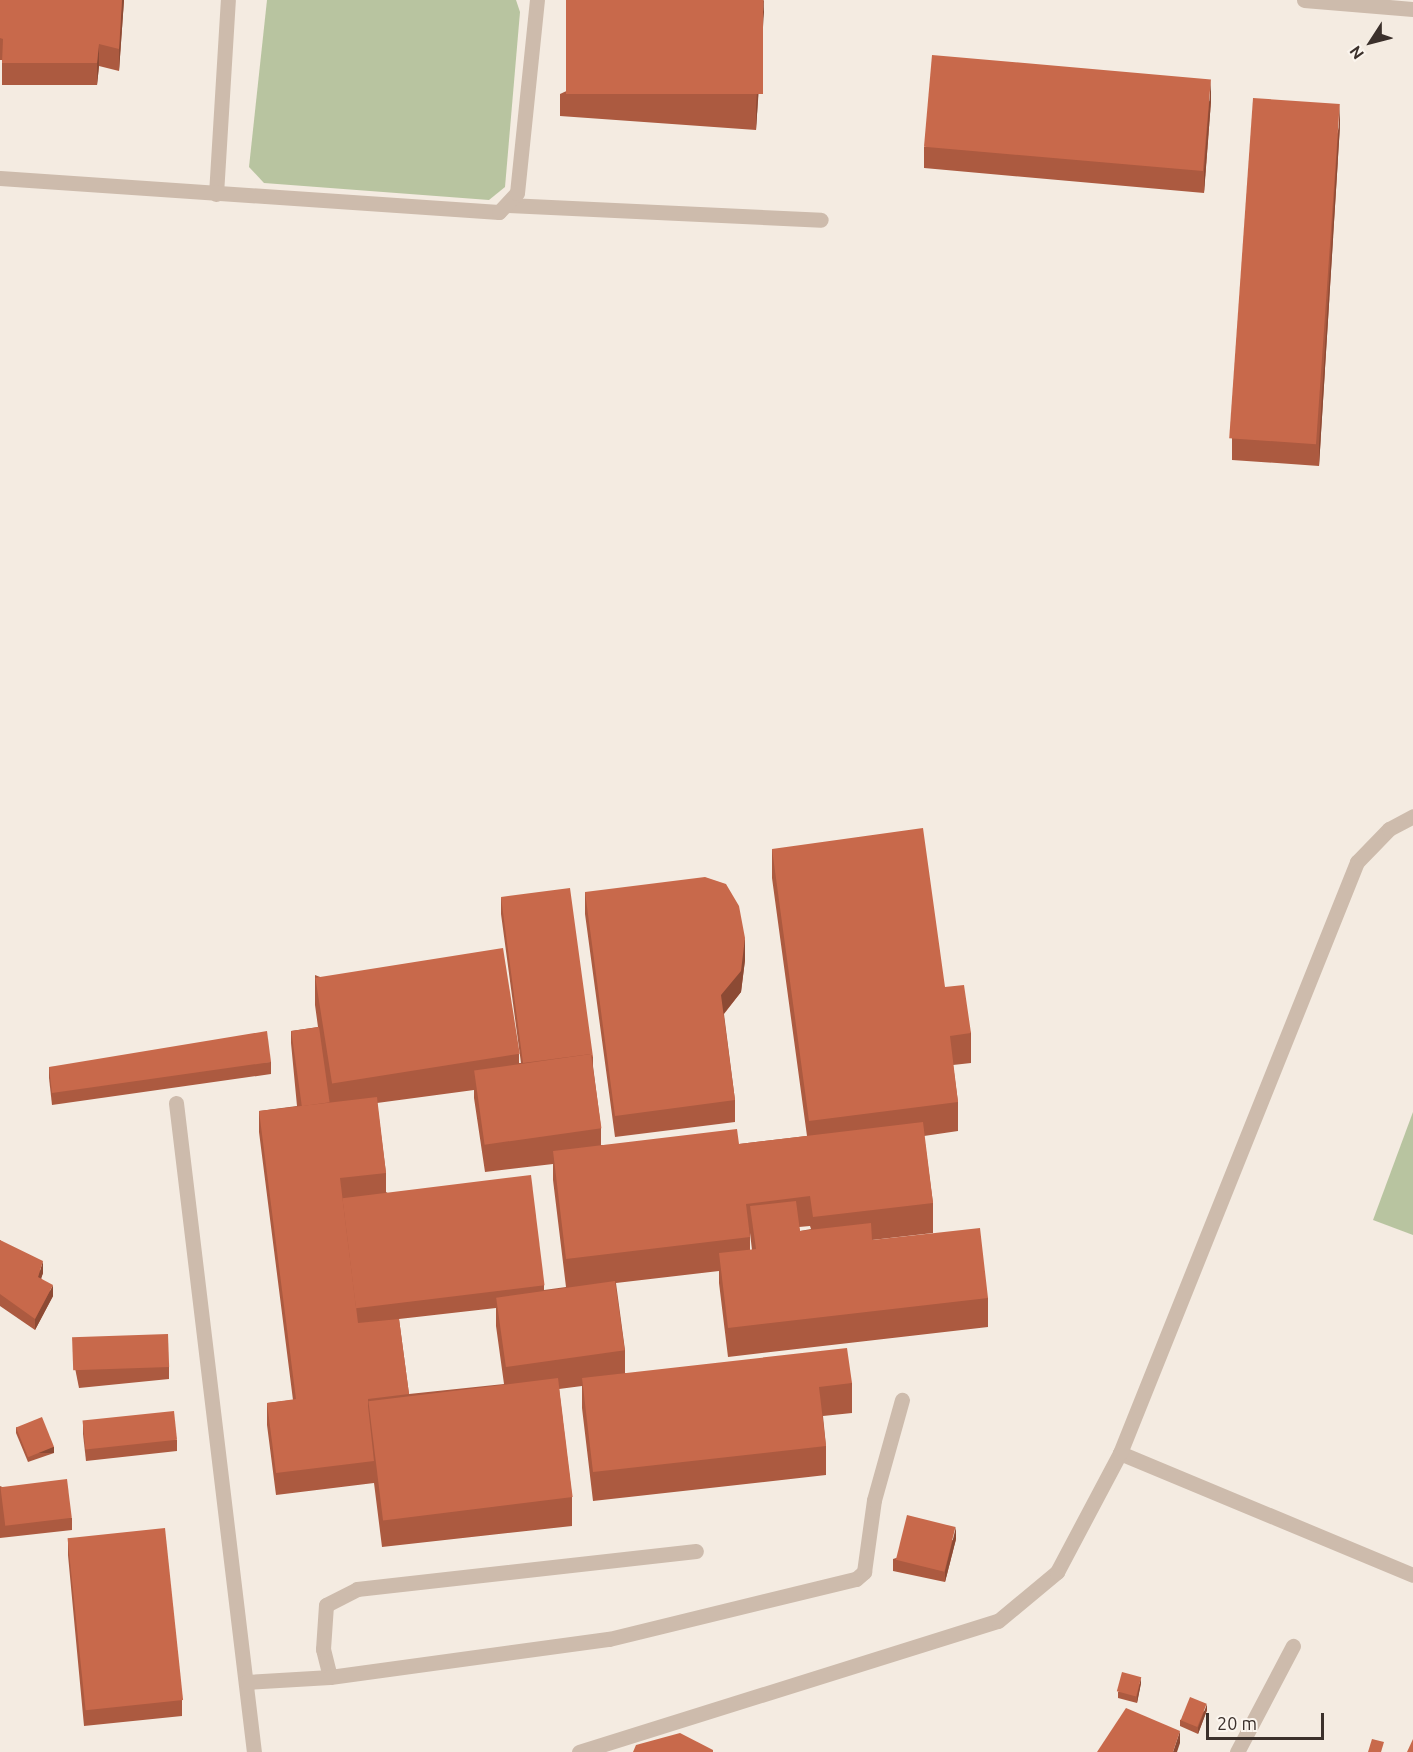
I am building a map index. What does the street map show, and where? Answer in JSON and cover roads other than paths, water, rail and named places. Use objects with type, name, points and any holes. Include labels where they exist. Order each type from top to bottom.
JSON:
[{"type":"street","points":[[216,194],[228,0]]},
{"type":"street","points":[[0,178],[499,212],[508,205],[516,193],[537,0]]},
{"type":"street","points":[[1304,0],[1413,9]]},
{"type":"street","points":[[508,205],[821,220]]},
{"type":"street","points":[[579,1752],[998,1621],[1057,1572],[1120,1453],[1357,862],[1389,829],[1413,816]]},
{"type":"street","points":[[176,1103],[254,1752]]},
{"type":"street","points":[[246,1682],[330,1677],[609,1639],[855,1579],[864,1572],[874,1500],[902,1400]]},
{"type":"street","points":[[1120,1453],[1413,1575]]},
{"type":"street","points":[[330,1677],[323,1649],[326,1605],[357,1589],[696,1551]]},
{"type":"street","points":[[1237,1752],[1293,1646]]}]
